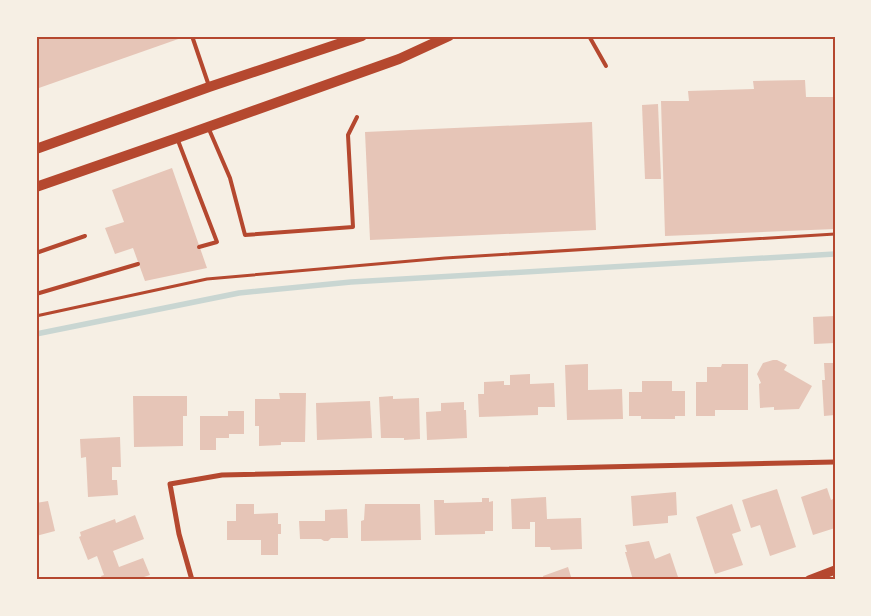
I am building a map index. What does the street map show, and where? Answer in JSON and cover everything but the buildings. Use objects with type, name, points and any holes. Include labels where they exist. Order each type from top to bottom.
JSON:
[{"type":"main road","points":[[36,187],[398,59],[448,36]]},
{"type":"main road","points":[[36,149],[209,87],[360,37]]},
{"type":"street","points":[[192,580],[179,534],[170,484],[222,475],[835,462]]},
{"type":"street","points":[[809,580],[835,570]]},
{"type":"lane","points":[[192,36],[209,87]]},
{"type":"lane","points":[[589,36],[606,66]]},
{"type":"lane","points":[[208,127],[230,178],[245,235],[353,227],[348,135],[357,117]]},
{"type":"lane","points":[[177,138],[217,242],[199,247]]},
{"type":"lane","points":[[36,253],[85,236]]},
{"type":"lane","points":[[36,294],[138,264]]},
{"type":"path","points":[[36,316],[84,304],[207,279],[445,258],[835,234]]},
{"type":"waterway","points":[[36,334],[239,293],[351,282],[835,254]]}]
